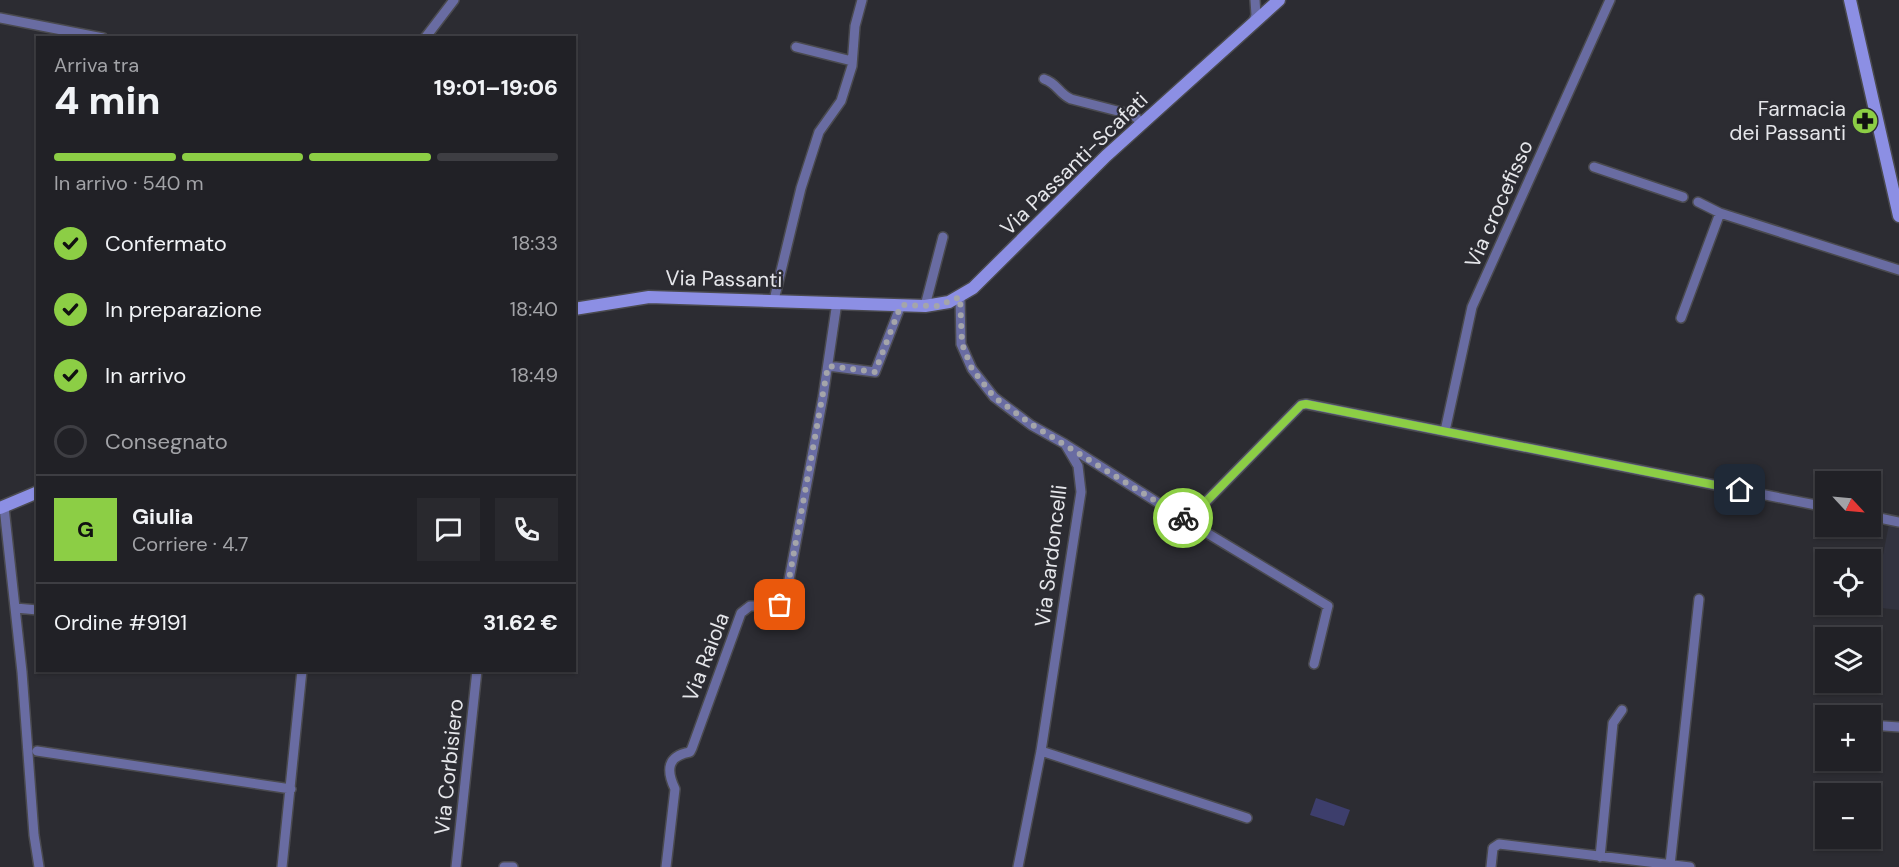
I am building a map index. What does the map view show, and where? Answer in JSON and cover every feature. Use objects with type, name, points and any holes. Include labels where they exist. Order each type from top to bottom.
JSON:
[{"type":"street","points":[[427,36],[454,0]]},
{"type":"street","points":[[774,300],[776,283],[819,132],[841,101],[852,61],[855,27],[862,0]]},
{"type":"street","points":[[1252,25],[1256,15],[1255,0]]},
{"type":"street","name":"Via crocefisso","points":[[1445,431],[1472,307],[1610,0]]},
{"type":"street","points":[[1850,0],[1899,216]]},
{"type":"street","name":"Via Passanti-Scafati","points":[[874,304],[937,306],[960,297],[987,276],[1075,185],[1252,25],[1275,1]]},
{"type":"street","points":[[0,18],[93,36]]},
{"type":"street","points":[[796,48],[852,61]]},
{"type":"street","points":[[1044,79],[1055,82],[1060,92],[1071,99],[1133,115],[1142,123]]},
{"type":"street","points":[[1594,167],[1683,197]]},
{"type":"street","points":[[1698,202],[1720,213],[1899,270]]},
{"type":"street","points":[[1681,318],[1720,213]]},
{"type":"street","points":[[925,306],[943,237]]},
{"type":"street","name":"Via Passanti","points":[[576,309],[649,297],[874,304]]},
{"type":"street","points":[[960,297],[962,344],[972,369],[994,397],[1031,424],[1328,606],[1314,664]]},
{"type":"street","name":"Via Raiola","points":[[666,867],[675,789],[670,780],[671,761],[676,755],[690,752],[692,748],[741,613],[750,606],[777,606],[786,596],[828,366],[837,302]]},
{"type":"street","points":[[828,366],[875,372],[901,305]]},
{"type":"street","points":[[1187,521],[1301,405],[1445,431],[1815,505]]},
{"type":"street","name":"Via Sardoncelli","points":[[1018,867],[1041,751],[1081,492],[1078,466],[1065,444]]},
{"type":"street","points":[[36,493],[2,508],[22,672],[33,835],[39,867]]},
{"type":"street","points":[[1881,518],[1899,522]]},
{"type":"street","points":[[1667,864],[1700,599]]},
{"type":"street","points":[[15,608],[36,610]]},
{"type":"street","points":[[1667,864],[1688,650]]},
{"type":"street","points":[[282,867],[302,672]]},
{"type":"street","name":"Via Corbisiero","points":[[456,867],[477,672]]},
{"type":"street","points":[[1600,857],[1613,723],[1616,715],[1622,710]]},
{"type":"street","points":[[1881,726],[1899,727]]},
{"type":"street","points":[[37,751],[291,789]]},
{"type":"street","points":[[1041,751],[1247,818]]},
{"type":"street","points":[[1491,867],[1493,848],[1497,844],[1690,867]]},
{"type":"street","points":[[504,867],[513,867]]},
{"type":"shaded area","points":[[1889,524],[1899,527],[1899,610],[1881,608],[1881,566]]},
{"type":"shaded area","points":[[1316,798],[1350,810],[1344,826],[1310,815]]},
{"type":"way so far","points":[[780,605],[786,596],[828,366],[875,372],[901,305],[937,306],[960,297],[962,344],[972,369],[994,397],[1031,424],[1183,518]]},
{"type":"place","name":"Farmacia dei Passanti","points":[[1865,121]]},
{"type":"route","points":[[1183,518],[1187,521],[1248,457],[1301,405],[1306,404],[1740,490]]}]
